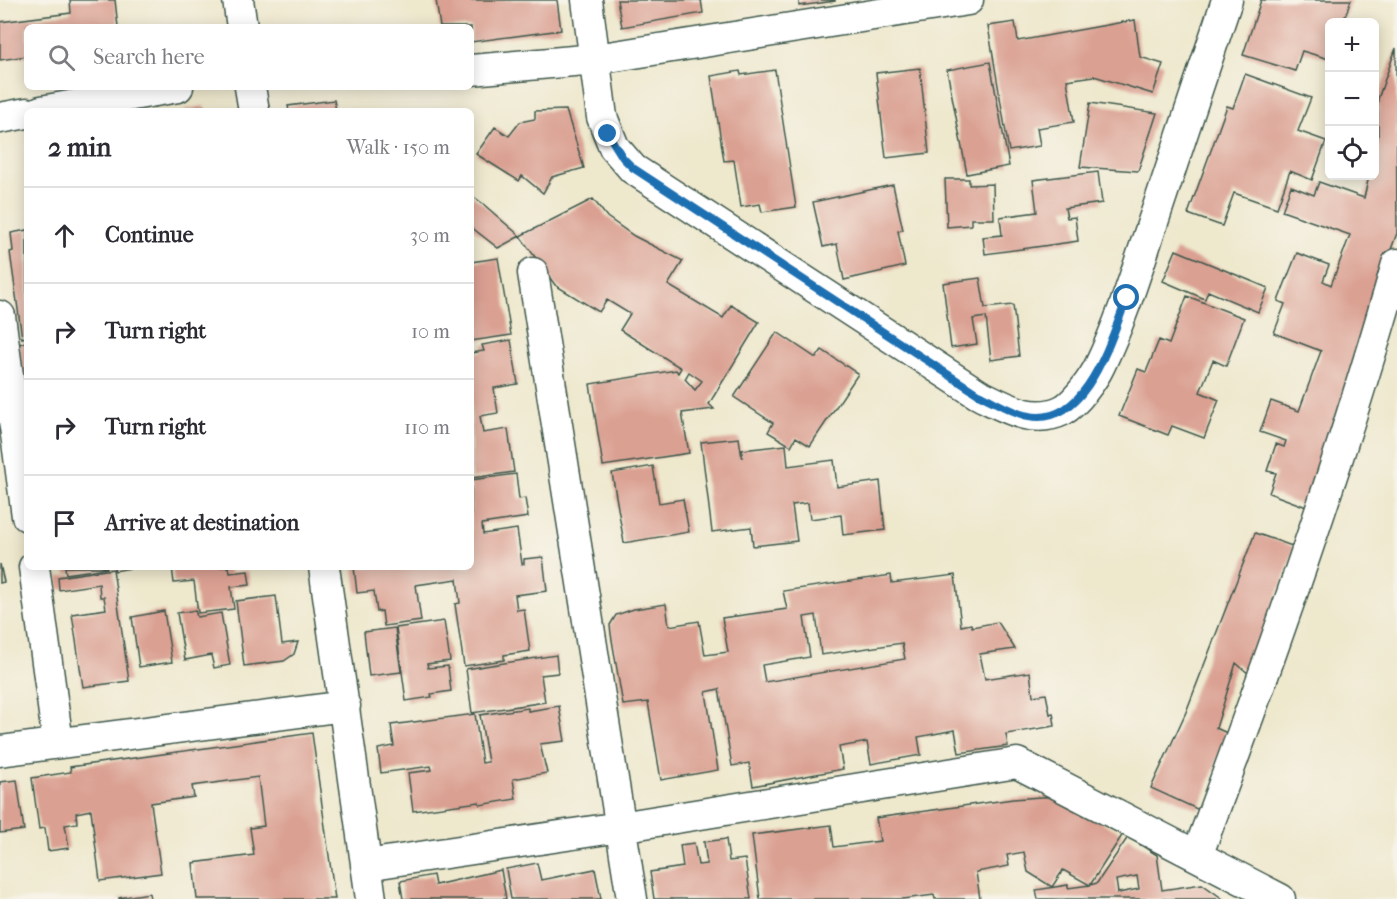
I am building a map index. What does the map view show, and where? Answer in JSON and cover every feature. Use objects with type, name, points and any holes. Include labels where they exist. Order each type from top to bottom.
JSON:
[{"type":"street","points":[[238,0],[242,24]]},
{"type":"street","points":[[587,0],[602,117],[608,134],[619,153],[633,168],[978,394],[1020,414],[1042,416],[1065,409],[1075,401],[1100,367],[1127,298],[1227,0]]},
{"type":"street","points":[[474,70],[596,59],[968,0]]},
{"type":"street","points":[[57,108],[161,90]]},
{"type":"street","points":[[250,90],[254,108]]},
{"type":"street","points":[[0,118],[24,114]]},
{"type":"street","points":[[1197,856],[1228,775],[1350,421],[1397,264]]},
{"type":"street","points":[[533,273],[632,899]]},
{"type":"street","points":[[0,316],[24,494]]},
{"type":"street","points":[[34,570],[58,743]]},
{"type":"street","points":[[324,570],[371,899]]},
{"type":"street","points":[[0,751],[345,706]]},
{"type":"street","points":[[366,865],[1017,763],[1280,899]]},
{"type":"building","points":[[70,0],[115,0],[118,24],[24,24],[24,56],[0,60],[0,22],[71,13]]},
{"type":"building","points":[[436,0],[557,0],[561,30],[474,42],[474,24],[440,24]]},
{"type":"building","points":[[617,0],[701,0],[703,13],[622,27]]},
{"type":"building","points":[[799,0],[835,0],[835,1],[799,6]]},
{"type":"building","points":[[1261,0],[1351,0],[1344,18],[1325,18],[1325,58],[1302,51],[1295,71],[1243,55]]},
{"type":"building","points":[[1135,20],[1140,57],[1163,64],[1153,94],[1094,76],[1067,80],[1074,122],[1037,128],[1040,146],[1009,151],[988,26],[1015,22],[1018,41]]},
{"type":"building","points":[[1396,48],[1397,233],[1373,299],[1309,508],[1269,493],[1276,473],[1267,471],[1276,444],[1284,447],[1286,441],[1260,432],[1271,401],[1299,411],[1321,351],[1274,333],[1285,304],[1278,301],[1297,253],[1329,265],[1323,281],[1331,285],[1350,235],[1282,211],[1291,186],[1314,195],[1319,182],[1364,198],[1368,180],[1379,180],[1379,96]]},
{"type":"building","points":[[990,62],[1009,166],[967,174],[947,70]]},
{"type":"building","points":[[920,68],[929,153],[886,158],[876,73]]},
{"type":"building","points":[[775,70],[796,207],[762,212],[760,204],[741,207],[734,160],[724,161],[711,76],[740,71],[741,75]]},
{"type":"building","points":[[1245,74],[1311,98],[1298,131],[1325,141],[1325,144],[1312,180],[1290,171],[1277,208],[1234,193],[1222,226],[1188,214],[1227,106],[1233,108]]},
{"type":"building","points":[[334,100],[335,108],[288,108],[288,106]]},
{"type":"building","points":[[1090,103],[1157,113],[1138,171],[1080,167]]},
{"type":"building","points":[[566,110],[584,168],[552,177],[543,193],[522,176],[519,181],[476,154],[495,127],[509,136],[520,122],[535,119],[535,111]]},
{"type":"building","points":[[1098,172],[1102,203],[1065,208],[1067,218],[1075,217],[1078,241],[985,254],[983,237],[1002,235],[1000,217],[1037,212],[1033,180]]},
{"type":"building","points":[[945,179],[969,179],[969,185],[993,184],[994,219],[971,219],[971,225],[947,227]]},
{"type":"building","points":[[893,185],[903,230],[898,231],[905,266],[844,280],[837,244],[823,247],[813,202]]},
{"type":"building","points":[[474,197],[520,236],[498,248],[474,229]]},
{"type":"building","points":[[593,199],[607,217],[634,236],[683,261],[668,285],[723,318],[731,305],[759,322],[709,404],[714,409],[682,413],[689,453],[603,466],[590,384],[676,370],[678,373],[681,368],[620,330],[630,314],[607,300],[599,312],[555,285],[520,236]],"holes":[[[689,372],[702,381],[695,390],[685,379]]]},
{"type":"building","points":[[24,231],[24,338],[22,338],[10,252],[13,251],[11,233]]},
{"type":"building","points":[[1176,250],[1268,288],[1258,312],[1208,291],[1205,299],[1163,281]]},
{"type":"building","points":[[498,258],[511,335],[474,341],[474,262]]},
{"type":"building","points":[[980,278],[985,308],[1013,305],[1019,356],[991,360],[986,317],[973,319],[977,344],[951,348],[943,283]]},
{"type":"building","points":[[1187,296],[1244,318],[1226,366],[1213,360],[1200,392],[1219,400],[1204,438],[1172,426],[1168,435],[1119,416],[1138,369],[1146,372],[1159,340],[1169,344]]},
{"type":"building","points":[[777,332],[816,358],[822,350],[858,374],[810,446],[796,437],[791,446],[768,432],[773,423],[734,397]]},
{"type":"building","points":[[511,340],[518,384],[494,388],[498,413],[480,416],[483,433],[508,429],[514,472],[474,478],[474,353],[484,351],[482,345]]},
{"type":"building","points":[[24,343],[24,380],[18,344]]},
{"type":"building","points":[[739,438],[742,458],[742,450],[786,445],[788,466],[834,460],[837,487],[880,481],[885,530],[843,535],[841,515],[810,519],[808,503],[792,505],[797,541],[753,546],[751,527],[712,532],[701,442]]},
{"type":"building","points":[[653,466],[659,503],[683,499],[689,532],[624,543],[612,473]]},
{"type":"building","points":[[516,474],[519,499],[525,498],[528,517],[482,524],[483,534],[517,529],[522,564],[524,564],[524,559],[543,557],[547,591],[515,595],[517,610],[524,609],[530,651],[504,655],[504,660],[464,666],[455,604],[460,603],[457,579],[416,585],[421,621],[384,626],[382,611],[377,612],[374,591],[357,593],[354,570],[474,570],[474,480]]},
{"type":"building","points":[[1255,533],[1295,547],[1249,674],[1236,663],[1216,728],[1227,733],[1199,810],[1151,788],[1186,712]]},
{"type":"building","points":[[0,564],[4,582],[0,583]]},
{"type":"building","points":[[65,570],[93,570],[66,574]]},
{"type":"building","points":[[113,570],[129,681],[83,687],[72,614],[106,609],[104,597],[100,597],[99,584],[59,590],[58,577]]},
{"type":"building","points":[[172,570],[230,570],[230,573],[248,571],[250,585],[231,587],[234,609],[198,613],[194,581],[174,583]]},
{"type":"building","points":[[891,575],[892,583],[955,575],[961,626],[971,624],[972,627],[998,622],[1015,649],[980,654],[985,679],[1030,672],[1033,696],[1046,694],[1055,726],[1006,734],[1008,746],[959,753],[955,730],[918,737],[921,755],[871,764],[867,742],[839,747],[843,769],[753,786],[749,763],[732,766],[719,689],[706,692],[718,770],[661,780],[648,702],[623,705],[610,625],[616,615],[634,609],[666,604],[669,626],[699,621],[705,655],[728,652],[722,618],[787,609],[783,591]],"holes":[[[816,615],[821,655],[902,643],[905,659],[765,682],[762,665],[810,657],[804,617]]]},
{"type":"building","points":[[276,596],[282,644],[298,642],[294,654],[284,661],[244,666],[236,601]]},
{"type":"building","points":[[195,610],[197,617],[221,613],[230,665],[214,668],[211,655],[185,660],[177,613]]},
{"type":"building","points":[[164,611],[172,662],[139,667],[132,617]]},
{"type":"building","points":[[444,621],[450,661],[427,664],[428,668],[448,666],[451,691],[406,701],[396,628]]},
{"type":"building","points":[[395,628],[401,672],[369,676],[364,632]]},
{"type":"building","points":[[556,655],[558,673],[541,675],[545,702],[472,713],[466,669]]},
{"type":"building","points":[[559,706],[565,741],[540,744],[547,773],[513,779],[516,799],[413,811],[408,773],[432,770],[431,766],[381,773],[378,749],[394,746],[391,725],[475,714],[482,763],[488,762],[480,715]]},
{"type":"building","points":[[312,733],[335,899],[197,899],[193,863],[254,855],[250,828],[264,826],[258,777],[192,786],[194,797],[151,803],[161,873],[100,881],[91,810],[76,813],[77,823],[65,825],[69,848],[48,851],[45,828],[39,829],[32,778],[71,772],[70,767]]},
{"type":"building","points":[[17,780],[24,830],[0,833],[0,782]]},
{"type":"building","points":[[1057,797],[1123,834],[1090,885],[1063,870],[1052,887],[1028,872],[1024,852],[1007,855],[1009,866],[976,872],[980,899],[935,899],[934,895],[903,899],[760,899],[752,835],[831,825],[834,847],[880,841],[876,818],[1013,799]]},
{"type":"building","points":[[1128,837],[1157,855],[1162,890],[1202,884],[1223,899],[1038,899],[1036,890],[1068,885],[1068,888],[1097,883]],"holes":[[[1137,876],[1139,889],[1118,893],[1116,880]]]},
{"type":"building","points":[[726,839],[729,861],[745,859],[751,899],[654,899],[650,872],[683,867],[680,845],[694,843],[698,865],[707,864],[704,842]]},
{"type":"building","points":[[537,863],[541,880],[595,869],[601,899],[511,899],[506,869]]},
{"type":"building","points":[[501,870],[506,899],[403,899],[400,881],[433,875],[435,885]]},
{"type":"building","points":[[149,893],[150,899],[119,899],[119,898]]},
{"type":"route","points":[[608,134],[614,147],[633,168],[978,394],[1020,414],[1042,416],[1053,414],[1065,409],[1075,401],[1100,367],[1127,298]]}]
